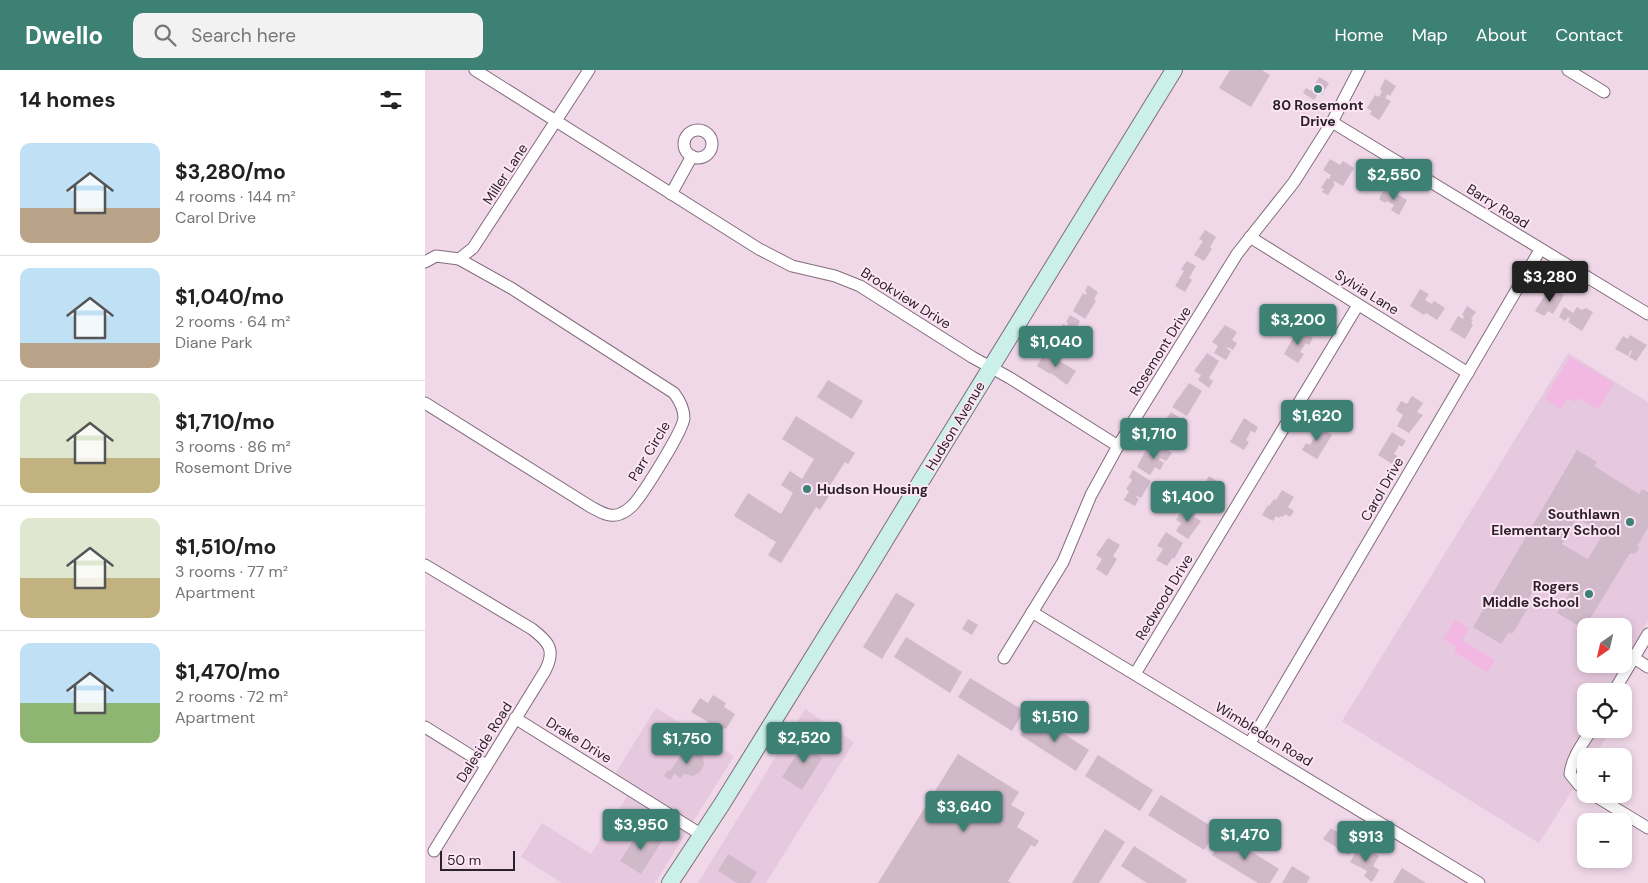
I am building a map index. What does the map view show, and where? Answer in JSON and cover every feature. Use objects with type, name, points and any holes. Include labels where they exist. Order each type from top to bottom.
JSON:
[{"type":"main road","name":"Hudson Avenue","points":[[670,883],[904,512],[1174,70]]},
{"type":"street","name":"Brookview Drive","points":[[475,70],[781,261],[791,266],[848,280],[860,286],[1118,446]]},
{"type":"street","name":"Miller Lane","points":[[459,259],[480,240],[589,70]]},
{"type":"street","name":"Rosemont Drive","points":[[1004,658],[1063,562],[1091,495],[1118,446],[1237,254],[1294,182],[1332,122],[1359,70]]},
{"type":"street","points":[[1568,70],[1603,92]]},
{"type":"street","name":"Barry Road","points":[[1332,122],[1648,314]]},
{"type":"street","points":[[671,194],[692,156]]},
{"type":"street","name":"Sylvia Lane","points":[[1250,237],[1468,373]]},
{"type":"street","name":"Carol Drive","points":[[1250,743],[1540,250]]},
{"type":"street","points":[[425,262],[436,256],[459,259]]},
{"type":"street","name":"Parr Circle","points":[[425,403],[591,507],[613,516],[628,510],[639,497],[683,424],[683,408],[680,400],[674,393],[511,288],[459,259]]},
{"type":"street","name":"Redwood Drive","points":[[1135,674],[1358,305]]},
{"type":"street","name":"Daleside Road","points":[[425,565],[532,629],[549,645],[551,654],[550,662],[434,851]]},
{"type":"street","name":"Wimbledon Road","points":[[1032,612],[1479,883]]},
{"type":"street","points":[[1619,683],[1648,634]]},
{"type":"street","points":[[1634,658],[1648,667]]},
{"type":"street","name":"Drake Drive","points":[[515,718],[702,835]]},
{"type":"street","points":[[425,727],[486,765]]},
{"type":"street","points":[[1577,754],[1571,765],[1570,774],[1577,783]]},
{"type":"street","points":[[1607,803],[1648,828]]},
{"type":"shaded area","points":[[1568,353],[1648,402],[1648,621],[1633,647],[1633,618],[1577,618],[1577,673],[1618,673],[1612,683],[1577,683],[1577,738],[1606,738],[1599,748],[1577,748],[1577,783],[1539,843],[1342,721]]},
{"type":"shaded area","points":[[1570,357],[1614,383],[1598,409],[1579,398],[1576,402],[1567,398],[1561,409],[1545,399]]},
{"type":"shaded area","points":[[1455,620],[1469,628],[1462,640],[1495,660],[1487,672],[1454,652],[1456,647],[1443,639]]},
{"type":"shaded area","points":[[656,708],[734,756],[655,883],[562,883],[521,857],[542,823],[591,854],[634,786],[615,774]]},
{"type":"shaded area","points":[[805,709],[854,742],[766,883],[698,883]]},
{"type":"building","points":[[1230,70],[1262,70],[1270,75],[1251,107],[1219,88]]},
{"type":"building","name":"80 Rosemont Drive","points":[[1319,77],[1329,83],[1322,95],[1319,93],[1314,100],[1303,93],[1306,88],[1311,91]]},
{"type":"building","points":[[1385,79],[1396,86],[1390,96],[1388,94],[1385,98],[1391,101],[1379,120],[1370,114],[1372,111],[1367,108],[1375,95],[1379,97],[1382,91],[1380,89]]},
{"type":"building","points":[[1330,159],[1340,165],[1343,161],[1354,168],[1343,186],[1334,181],[1333,183],[1335,184],[1328,195],[1322,192],[1324,189],[1321,188],[1331,175],[1323,170]]},
{"type":"building","points":[[1384,190],[1393,196],[1395,193],[1407,200],[1399,215],[1391,210],[1394,205],[1379,199]]},
{"type":"building","points":[[1205,230],[1216,237],[1210,247],[1212,249],[1204,261],[1194,255],[1203,241],[1199,239]]},
{"type":"building","points":[[1187,261],[1196,266],[1189,278],[1192,280],[1185,292],[1175,286],[1184,271],[1181,269]]},
{"type":"building","points":[[1088,285],[1098,292],[1094,299],[1096,301],[1085,319],[1073,311],[1083,293],[1086,295],[1085,291]]},
{"type":"building","points":[[1420,289],[1429,294],[1425,300],[1432,304],[1434,301],[1445,308],[1437,320],[1426,313],[1424,315],[1410,306]]},
{"type":"building","points":[[1548,290],[1553,293],[1555,290],[1564,295],[1553,314],[1548,311],[1544,316],[1535,311]]},
{"type":"building","points":[[1467,306],[1476,312],[1471,319],[1473,320],[1471,324],[1473,325],[1465,339],[1450,330],[1458,316],[1463,319],[1464,316],[1462,315]]},
{"type":"building","points":[[1564,307],[1573,313],[1577,307],[1582,310],[1586,308],[1593,312],[1582,331],[1568,322],[1570,319],[1568,317],[1565,321],[1559,317]]},
{"type":"building","points":[[1070,315],[1080,321],[1077,327],[1079,328],[1066,350],[1054,342],[1063,324],[1067,326],[1068,323],[1066,322]]},
{"type":"building","points":[[1225,325],[1237,332],[1232,340],[1237,343],[1233,350],[1228,347],[1227,349],[1231,351],[1226,360],[1214,353],[1218,346],[1212,342]]},
{"type":"building","points":[[1298,329],[1313,338],[1309,345],[1306,343],[1300,352],[1304,354],[1298,363],[1284,354]]},
{"type":"building","points":[[1630,335],[1647,345],[1636,361],[1629,357],[1631,350],[1628,356],[1615,349],[1623,336],[1628,339]]},
{"type":"building","points":[[1045,352],[1076,371],[1067,385],[1051,373],[1037,366]]},
{"type":"building","points":[[1207,353],[1219,361],[1209,378],[1213,381],[1209,388],[1198,380],[1201,375],[1194,371]]},
{"type":"building","points":[[828,380],[863,401],[852,419],[817,397]]},
{"type":"building","points":[[1189,383],[1202,391],[1187,416],[1172,407]]},
{"type":"building","points":[[1412,396],[1423,403],[1417,412],[1423,415],[1409,433],[1397,426],[1403,415],[1396,410],[1401,401],[1407,404]]},
{"type":"building","points":[[1171,412],[1183,420],[1179,428],[1183,430],[1179,438],[1173,436],[1176,438],[1171,446],[1161,440],[1164,434],[1158,430]]},
{"type":"building","name":"Hudson Housing","points":[[796,416],[855,453],[848,464],[845,462],[825,493],[829,496],[820,510],[816,507],[781,563],[768,555],[776,542],[734,516],[748,493],[781,514],[793,493],[781,485],[790,471],[802,479],[814,459],[782,439]]},
{"type":"building","points":[[1244,418],[1258,427],[1255,433],[1251,431],[1246,440],[1249,442],[1244,450],[1230,442]]},
{"type":"building","points":[[1316,425],[1332,435],[1317,459],[1302,450],[1306,443],[1310,445],[1315,436],[1311,434]]},
{"type":"building","points":[[1392,432],[1406,441],[1402,447],[1399,445],[1394,454],[1397,456],[1392,464],[1378,455]]},
{"type":"building","points":[[1158,445],[1172,453],[1166,461],[1160,458],[1159,460],[1164,463],[1160,470],[1155,467],[1150,475],[1137,467],[1147,448],[1154,452]]},
{"type":"building","points":[[1577,450],[1597,462],[1594,466],[1639,494],[1642,489],[1648,492],[1648,528],[1637,546],[1639,547],[1638,550],[1634,554],[1630,553],[1591,618],[1577,618],[1577,625],[1557,613],[1572,589],[1557,580],[1554,584],[1550,581],[1546,588],[1536,581],[1530,590],[1533,591],[1524,606],[1528,608],[1512,634],[1509,632],[1501,644],[1473,627]],"holes":[[[1577,518],[1603,534],[1588,559],[1562,544]]]},
{"type":"building","points":[[1133,470],[1151,481],[1141,498],[1136,497],[1139,499],[1135,506],[1124,500],[1129,491],[1126,489],[1132,480],[1129,477]]},
{"type":"building","points":[[1209,476],[1223,485],[1206,509],[1193,501]]},
{"type":"building","points":[[1282,490],[1294,497],[1288,507],[1294,511],[1290,517],[1285,514],[1279,518],[1276,516],[1273,521],[1262,515],[1268,505],[1274,499],[1276,500]]},
{"type":"building","points":[[1186,506],[1197,512],[1194,517],[1201,521],[1188,539],[1176,531],[1181,523],[1176,520],[1180,513],[1185,516],[1186,514],[1182,512]]},
{"type":"building","points":[[1166,532],[1183,543],[1174,559],[1173,557],[1167,566],[1156,560],[1163,549],[1157,546]]},
{"type":"building","points":[[1108,538],[1120,545],[1113,556],[1117,559],[1107,576],[1096,569],[1102,559],[1096,555]]},
{"type":"building","points":[[896,593],[915,604],[882,659],[863,647]]},
{"type":"building","points":[[968,619],[978,625],[972,635],[962,629]]},
{"type":"building","points":[[906,637],[962,672],[950,693],[894,657]]},
{"type":"building","points":[[970,678],[1024,711],[1012,731],[958,697]]},
{"type":"building","points":[[713,695],[726,703],[724,707],[735,714],[726,729],[721,730],[716,737],[704,730],[708,722],[691,712],[700,698],[708,703]]},
{"type":"building","points":[[1033,714],[1089,750],[1076,771],[1020,735]]},
{"type":"building","points":[[810,734],[820,740],[813,752],[822,758],[802,790],[782,777]]},
{"type":"building","points":[[688,750],[697,751],[703,756],[704,765],[700,772],[693,776],[684,774],[681,778],[674,774],[670,780],[664,776],[668,770],[670,771],[681,755]]},
{"type":"building","points":[[958,754],[1019,792],[1011,805],[1025,813],[1017,827],[1039,841],[1035,847],[1031,845],[1008,881],[1011,883],[878,883]]},
{"type":"building","points":[[1098,755],[1153,790],[1140,811],[1085,776]]},
{"type":"building","points":[[1161,795],[1217,830],[1204,850],[1148,815]]},
{"type":"building","points":[[641,828],[662,841],[641,874],[620,861]]},
{"type":"building","points":[[1331,828],[1356,844],[1349,855],[1323,839]]},
{"type":"building","points":[[1105,829],[1125,842],[1099,883],[1072,883]]},
{"type":"building","points":[[1225,835],[1279,869],[1270,883],[1258,883],[1212,855]]},
{"type":"building","points":[[1134,846],[1187,880],[1185,883],[1147,883],[1121,866]]},
{"type":"building","points":[[1358,849],[1366,854],[1369,850],[1379,856],[1373,866],[1379,870],[1372,882],[1364,876],[1367,871],[1350,862]]},
{"type":"building","points":[[728,854],[757,872],[750,883],[737,883],[718,871]]},
{"type":"building","points":[[1292,866],[1310,877],[1307,883],[1282,883]]},
{"type":"building","points":[[1402,868],[1426,883],[1393,883]]},
{"type":"place","name":"80 Rosemont Drive","points":[[1318,89]]},
{"type":"place","name":"Hudson Housing","points":[[807,489]]},
{"type":"place","name":"Southlawn Elementary School","points":[[1630,522]]},
{"type":"place","name":"Rogers Middle School","points":[[1589,594]]}]
